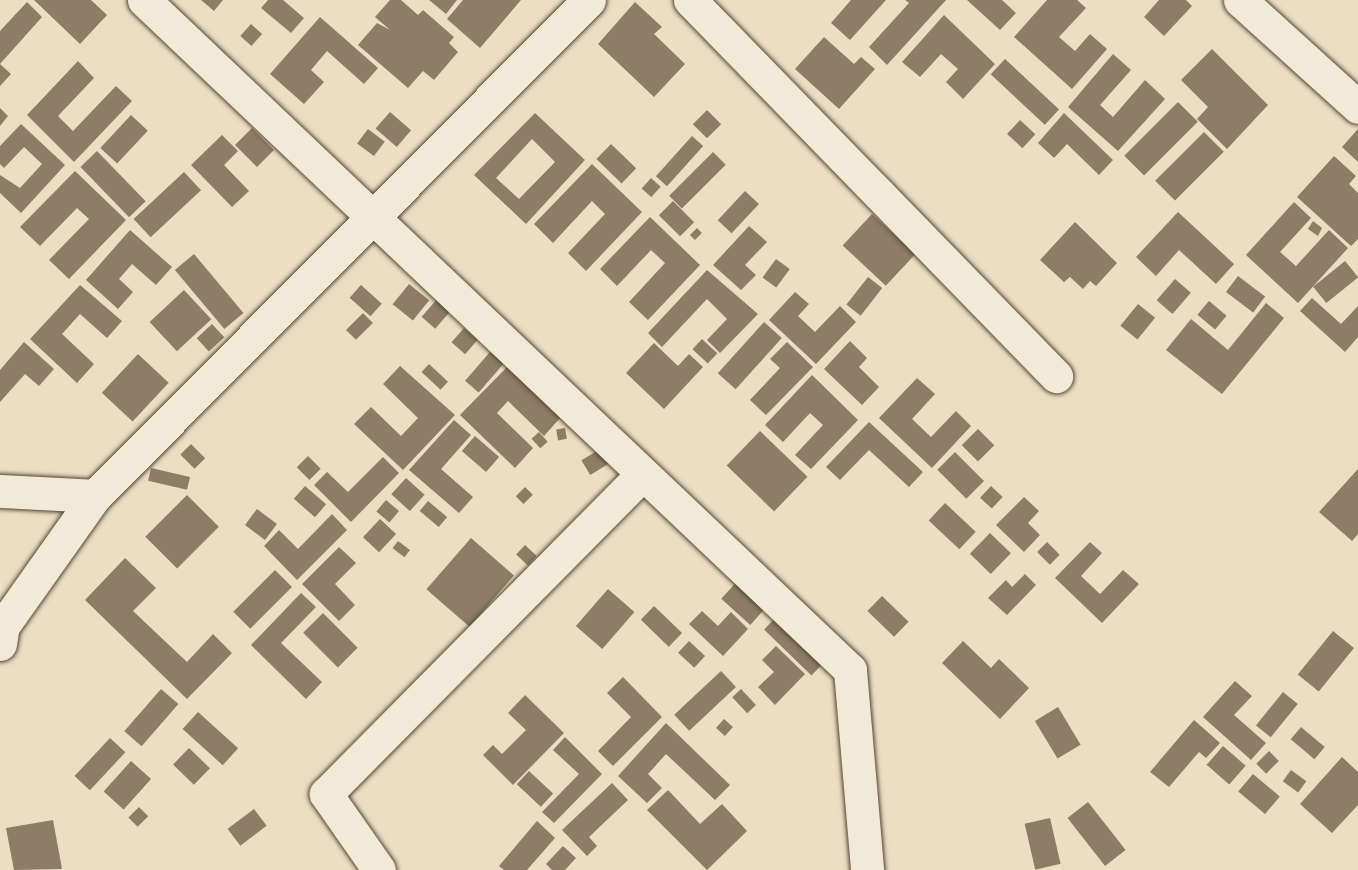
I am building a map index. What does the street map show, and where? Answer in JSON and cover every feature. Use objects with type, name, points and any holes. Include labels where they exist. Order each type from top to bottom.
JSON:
[{"type":"street","points":[[144,0],[850,670],[867,870]]},
{"type":"street","points":[[0,645],[3,626],[95,496],[375,219],[590,0]]},
{"type":"street","points":[[690,0],[1056,376]]},
{"type":"street","points":[[1240,0],[1358,107]]},
{"type":"street","points":[[379,870],[326,794],[643,474]]},
{"type":"street","points":[[0,491],[95,496]]},
{"type":"building","points":[[34,0],[91,0],[107,15],[80,44]]},
{"type":"building","points":[[201,0],[223,0],[214,11]]},
{"type":"building","points":[[268,0],[283,0],[304,18],[291,33],[261,8]]},
{"type":"building","points":[[390,0],[401,0],[418,15],[423,10],[454,37],[449,43],[458,52],[434,80],[423,71],[408,88],[358,45],[377,23],[390,30],[375,17]]},
{"type":"building","points":[[429,0],[457,0],[446,14]]},
{"type":"building","points":[[463,0],[521,0],[480,48],[447,19]]},
{"type":"building","points":[[851,0],[886,0],[850,40],[831,23]]},
{"type":"building","points":[[905,0],[946,0],[887,65],[869,47],[909,3]]},
{"type":"building","points":[[967,0],[1002,0],[1016,13],[1000,30]]},
{"type":"building","points":[[1047,0],[1077,0],[1086,8],[1059,37],[1075,51],[1090,34],[1107,49],[1072,89],[1014,37]]},
{"type":"building","points":[[1159,0],[1186,0],[1192,6],[1164,36],[1144,17]]},
{"type":"building","points":[[27,2],[42,17],[0,64],[0,31]]},
{"type":"building","points":[[635,2],[662,27],[654,34],[685,64],[654,97],[598,44]]},
{"type":"building","points":[[944,15],[995,64],[963,99],[946,82],[958,69],[941,54],[920,77],[902,62]]},
{"type":"building","points":[[320,17],[378,68],[364,84],[327,51],[311,70],[324,82],[304,104],[270,74]]},
{"type":"building","points":[[251,24],[262,34],[251,46],[240,36]]},
{"type":"building","points":[[824,37],[854,64],[861,57],[875,69],[839,109],[795,69]]},
{"type":"building","points":[[1212,49],[1268,105],[1227,149],[1197,119],[1208,107],[1181,80]]},
{"type":"building","points":[[1113,54],[1131,70],[1100,105],[1113,117],[1145,80],[1165,99],[1118,151],[1068,107]]},
{"type":"building","points":[[1005,59],[1059,109],[1045,125],[991,74]]},
{"type":"building","points":[[78,61],[94,78],[58,116],[73,131],[116,86],[132,101],[74,162],[27,115]]},
{"type":"building","points":[[0,64],[11,74],[0,86]]},
{"type":"building","points":[[1178,102],[1198,122],[1144,176],[1124,156]]},
{"type":"building","points":[[0,108],[8,116],[0,126]]},
{"type":"building","points":[[707,110],[721,124],[707,138],[693,124]]},
{"type":"building","points":[[390,112],[411,130],[397,147],[376,129]]},
{"type":"building","points":[[535,113],[585,160],[526,224],[474,175]],"holes":[[[532,139],[555,162],[519,199],[496,178]]]},
{"type":"building","points":[[1064,113],[1113,160],[1099,175],[1067,144],[1054,158],[1038,143]]},
{"type":"building","points":[[131,115],[148,131],[117,164],[100,148]]},
{"type":"building","points":[[1020,120],[1035,134],[1022,148],[1007,134]]},
{"type":"building","points":[[21,124],[65,165],[21,213],[0,193],[0,175],[20,188],[42,164],[24,147],[4,168],[0,164],[0,146]]},
{"type":"building","points":[[252,128],[274,150],[257,167],[235,145]]},
{"type":"building","points":[[368,129],[385,142],[374,156],[357,143]]},
{"type":"building","points":[[1358,129],[1358,162],[1342,147]]},
{"type":"building","points":[[1204,132],[1224,152],[1175,201],[1155,181]]},
{"type":"building","points":[[222,135],[238,151],[224,165],[249,191],[232,207],[191,165]]},
{"type":"building","points":[[692,136],[703,146],[667,186],[656,176]]},
{"type":"building","points":[[611,144],[636,168],[622,183],[596,159]]},
{"type":"building","points":[[97,151],[146,201],[129,217],[80,167]]},
{"type":"building","points":[[713,152],[726,165],[682,209],[669,196]]},
{"type":"building","points":[[1334,156],[1356,176],[1349,184],[1358,193],[1358,239],[1351,246],[1297,197]]},
{"type":"building","points":[[592,164],[642,212],[586,271],[568,253],[605,214],[592,201],[553,243],[534,224]]},
{"type":"building","points":[[75,171],[126,220],[69,279],[49,260],[89,219],[77,208],[40,246],[20,227]]},
{"type":"building","points":[[184,172],[201,190],[151,237],[134,219]]},
{"type":"building","points":[[651,178],[661,187],[651,197],[642,188]]},
{"type":"building","points":[[745,191],[759,204],[732,233],[718,220]]},
{"type":"building","points":[[673,201],[694,222],[680,236],[659,215]]},
{"type":"building","points":[[1294,202],[1311,218],[1280,252],[1296,266],[1329,230],[1348,248],[1298,303],[1246,255]]},
{"type":"building","points":[[1178,212],[1234,264],[1216,284],[1179,250],[1156,276],[1136,257]]},
{"type":"building","points":[[872,214],[915,254],[886,286],[843,245]]},
{"type":"building","points":[[650,217],[700,265],[648,320],[629,302],[665,263],[651,250],[617,286],[600,269]]},
{"type":"building","points":[[1313,221],[1322,228],[1318,236],[1308,229]]},
{"type":"building","points":[[1075,222],[1117,263],[1096,286],[1090,281],[1083,289],[1070,277],[1064,282],[1040,260]]},
{"type":"building","points":[[749,226],[767,242],[745,265],[756,275],[741,290],[713,265]]},
{"type":"building","points":[[697,228],[702,233],[695,240],[690,235]]},
{"type":"building","points":[[130,230],[172,267],[156,285],[132,264],[119,279],[133,292],[118,309],[86,280]]},
{"type":"building","points":[[194,254],[243,313],[224,329],[175,270]]},
{"type":"building","points":[[776,259],[790,269],[776,288],[762,278]]},
{"type":"building","points":[[1345,261],[1358,277],[1326,303],[1313,287]]},
{"type":"building","points":[[707,270],[758,314],[720,353],[707,340],[727,319],[707,299],[662,347],[648,333]]},
{"type":"building","points":[[1238,276],[1265,296],[1253,312],[1226,292]]},
{"type":"building","points":[[868,277],[882,288],[861,316],[846,305]]},
{"type":"building","points":[[1175,279],[1191,293],[1172,314],[1157,300]]},
{"type":"building","points":[[409,284],[429,300],[413,321],[393,304]]},
{"type":"building","points":[[80,285],[122,321],[107,338],[80,314],[62,334],[94,364],[77,383],[30,339]]},
{"type":"building","points":[[361,285],[382,304],[370,316],[350,298]]},
{"type":"building","points":[[184,290],[211,319],[177,351],[150,322]]},
{"type":"building","points":[[795,292],[809,304],[798,316],[815,332],[840,306],[856,322],[816,364],[769,320]]},
{"type":"building","points":[[438,298],[452,310],[435,329],[422,317]]},
{"type":"building","points":[[1312,298],[1341,324],[1358,306],[1358,337],[1345,352],[1300,311]]},
{"type":"building","points":[[1209,301],[1227,316],[1215,330],[1197,315]]},
{"type":"building","points":[[1266,303],[1284,318],[1222,394],[1166,350],[1191,319],[1228,350]]},
{"type":"building","points":[[1138,304],[1155,318],[1137,340],[1120,326]]},
{"type":"building","points":[[363,313],[373,323],[356,340],[346,330]]},
{"type":"building","points":[[764,322],[782,338],[736,389],[718,373]]},
{"type":"building","points":[[212,324],[224,337],[209,351],[197,338]]},
{"type":"building","points":[[464,328],[478,340],[465,354],[452,342]]},
{"type":"building","points":[[702,339],[717,353],[708,364],[692,349]]},
{"type":"building","points":[[850,341],[867,358],[859,367],[879,387],[862,405],[824,369]]},
{"type":"building","points":[[24,342],[54,369],[39,386],[25,374],[0,402],[0,370]]},
{"type":"building","points":[[787,342],[813,367],[766,415],[750,400],[780,368],[770,359]]},
{"type":"building","points":[[654,343],[678,366],[689,354],[703,367],[664,409],[626,373]]},
{"type":"building","points":[[490,352],[504,364],[479,392],[465,381]]},
{"type":"building","points":[[138,354],[169,383],[133,421],[102,393]]},
{"type":"building","points":[[429,364],[448,382],[441,390],[421,372]]},
{"type":"building","points":[[400,366],[455,415],[403,470],[354,424],[371,407],[401,436],[418,418],[383,384]]},
{"type":"building","points":[[508,366],[561,417],[544,436],[508,401],[497,413],[533,448],[515,468],[460,415]]},
{"type":"building","points":[[812,375],[858,420],[811,469],[795,455],[823,425],[810,413],[783,442],[765,425]]},
{"type":"building","points":[[917,378],[935,394],[912,419],[931,437],[956,411],[971,426],[932,468],[879,418]]},
{"type":"building","points":[[454,420],[471,435],[441,469],[473,497],[459,513],[409,470]]},
{"type":"building","points":[[869,422],[923,472],[909,487],[869,450],[840,480],[826,467]]},
{"type":"building","points":[[565,428],[567,439],[558,440],[556,430]]},
{"type":"building","points":[[978,429],[994,445],[978,462],[962,445]]},
{"type":"building","points":[[760,431],[807,477],[774,511],[727,466]]},
{"type":"building","points":[[539,432],[548,442],[540,448],[532,439]]},
{"type":"building","points":[[475,436],[499,457],[486,472],[462,451]]},
{"type":"building","points":[[191,444],[205,458],[195,469],[180,455]]},
{"type":"building","points":[[602,448],[611,463],[590,475],[581,460]]},
{"type":"building","points":[[955,452],[984,481],[966,499],[937,470]]},
{"type":"building","points":[[308,456],[321,469],[309,480],[297,467]]},
{"type":"building","points":[[383,457],[399,473],[351,522],[314,485],[327,472],[348,492]]},
{"type":"building","points":[[151,468],[190,477],[187,490],[148,481]]},
{"type":"building","points":[[1358,469],[1358,534],[1352,541],[1319,512]]},
{"type":"building","points":[[406,478],[425,495],[410,511],[391,494]]},
{"type":"building","points":[[305,486],[326,504],[315,517],[294,499]]},
{"type":"building","points":[[991,486],[1003,497],[992,509],[980,498]]},
{"type":"building","points":[[525,487],[533,495],[524,504],[516,496]]},
{"type":"building","points":[[187,495],[219,527],[177,569],[145,537]]},
{"type":"building","points":[[1024,497],[1039,511],[1028,523],[1040,535],[1024,552],[996,525]]},
{"type":"building","points":[[386,500],[399,511],[389,522],[376,511]]},
{"type":"building","points":[[428,501],[447,517],[439,527],[420,511]]},
{"type":"building","points":[[945,503],[976,532],[959,549],[929,521]]},
{"type":"building","points":[[257,509],[277,524],[265,540],[245,525]]},
{"type":"building","points":[[332,514],[347,530],[297,580],[264,546],[279,530],[298,549]]},
{"type":"building","points":[[380,519],[396,534],[379,552],[363,537]]},
{"type":"building","points":[[990,533],[1011,553],[991,574],[970,554]]},
{"type":"building","points":[[471,538],[514,575],[469,627],[426,589]]},
{"type":"building","points":[[398,541],[410,550],[405,557],[393,548]]},
{"type":"building","points":[[1047,542],[1060,555],[1050,565],[1037,552]]},
{"type":"building","points":[[1090,542],[1102,553],[1081,576],[1100,594],[1123,570],[1139,584],[1102,623],[1055,578]]},
{"type":"building","points":[[525,545],[537,556],[528,565],[516,555]]},
{"type":"building","points":[[339,547],[356,563],[335,584],[355,605],[339,621],[302,584]]},
{"type":"building","points":[[125,558],[156,588],[133,611],[187,662],[213,634],[232,653],[187,699],[85,600]]},
{"type":"building","points":[[275,570],[292,587],[250,629],[233,612]]},
{"type":"building","points":[[1025,574],[1036,585],[1007,615],[988,598],[1006,580],[1012,587]]},
{"type":"building","points":[[740,578],[769,604],[750,625],[721,599]]},
{"type":"building","points":[[608,589],[634,612],[602,649],[576,626]]},
{"type":"building","points":[[301,593],[316,607],[281,643],[322,682],[306,699],[251,645]]},
{"type":"building","points":[[882,596],[909,622],[894,637],[867,611]]},
{"type":"building","points":[[654,606],[682,633],[669,647],[641,620]]},
{"type":"building","points":[[702,611],[718,626],[731,612],[748,629],[723,656],[689,624]]},
{"type":"building","points":[[323,613],[358,648],[338,667],[303,633]]},
{"type":"building","points":[[780,613],[827,659],[811,675],[764,630]]},
{"type":"building","points":[[1333,631],[1354,648],[1319,692],[1298,675]]},
{"type":"building","points":[[689,641],[705,656],[694,668],[678,653]]},
{"type":"building","points":[[963,641],[991,668],[999,659],[1029,688],[1000,719],[942,663]]},
{"type":"building","points":[[776,646],[805,674],[775,705],[758,687],[774,672],[762,660]]},
{"type":"building","points":[[721,671],[736,687],[689,731],[674,715]]},
{"type":"building","points":[[623,677],[662,717],[613,766],[598,751],[631,717],[607,693]]},
{"type":"building","points":[[1235,681],[1252,696],[1234,715],[1266,743],[1251,760],[1203,717]]},
{"type":"building","points":[[161,689],[178,704],[142,746],[124,731]]},
{"type":"building","points":[[741,689],[756,705],[747,713],[732,697]]},
{"type":"building","points":[[1283,692],[1298,704],[1271,737],[1256,725]]},
{"type":"building","points":[[525,695],[564,733],[513,785],[483,755],[493,745],[502,754],[526,730],[508,713]]},
{"type":"building","points":[[1058,707],[1081,745],[1058,759],[1035,721]]},
{"type":"building","points":[[198,712],[238,748],[223,765],[183,729]]},
{"type":"building","points":[[724,719],[733,727],[725,736],[716,728]]},
{"type":"building","points":[[1194,720],[1220,743],[1206,758],[1199,752],[1169,787],[1150,772]]},
{"type":"building","points":[[666,723],[730,785],[715,800],[666,754],[648,774],[662,788],[647,803],[618,776]]},
{"type":"building","points":[[1301,727],[1325,747],[1314,759],[1291,739]]},
{"type":"building","points":[[565,737],[602,774],[554,823],[542,812],[579,774],[553,750]]},
{"type":"building","points":[[110,738],[125,752],[90,790],[75,776]]},
{"type":"building","points":[[1223,746],[1246,766],[1229,785],[1207,765]]},
{"type":"building","points":[[189,748],[210,768],[194,785],[173,765]]},
{"type":"building","points":[[1269,751],[1279,761],[1266,774],[1256,764]]},
{"type":"building","points":[[1342,757],[1358,772],[1358,805],[1332,833],[1300,804]]},
{"type":"building","points":[[131,761],[151,779],[124,810],[104,791]]},
{"type":"building","points":[[1291,770],[1306,781],[1298,792],[1283,781]]},
{"type":"building","points":[[529,771],[553,794],[541,807],[517,784]]},
{"type":"building","points":[[1253,774],[1280,796],[1265,814],[1238,792]]},
{"type":"building","points":[[612,783],[628,800],[589,837],[597,846],[587,856],[562,830]]},
{"type":"building","points":[[668,790],[700,824],[722,804],[747,831],[707,870],[647,810]]},
{"type":"building","points":[[1088,802],[1126,850],[1105,866],[1068,818]]},
{"type":"building","points":[[139,807],[148,816],[138,827],[128,818]]},
{"type":"building","points":[[254,809],[267,826],[240,846],[228,829]]},
{"type":"building","points":[[1050,818],[1061,864],[1035,870],[1025,824]]},
{"type":"building","points":[[53,820],[62,869],[14,870],[6,828]]},
{"type":"building","points":[[537,821],[555,838],[527,870],[504,870],[499,866]]},
{"type":"building","points":[[563,846],[576,858],[565,870],[552,870],[546,864]]}]
